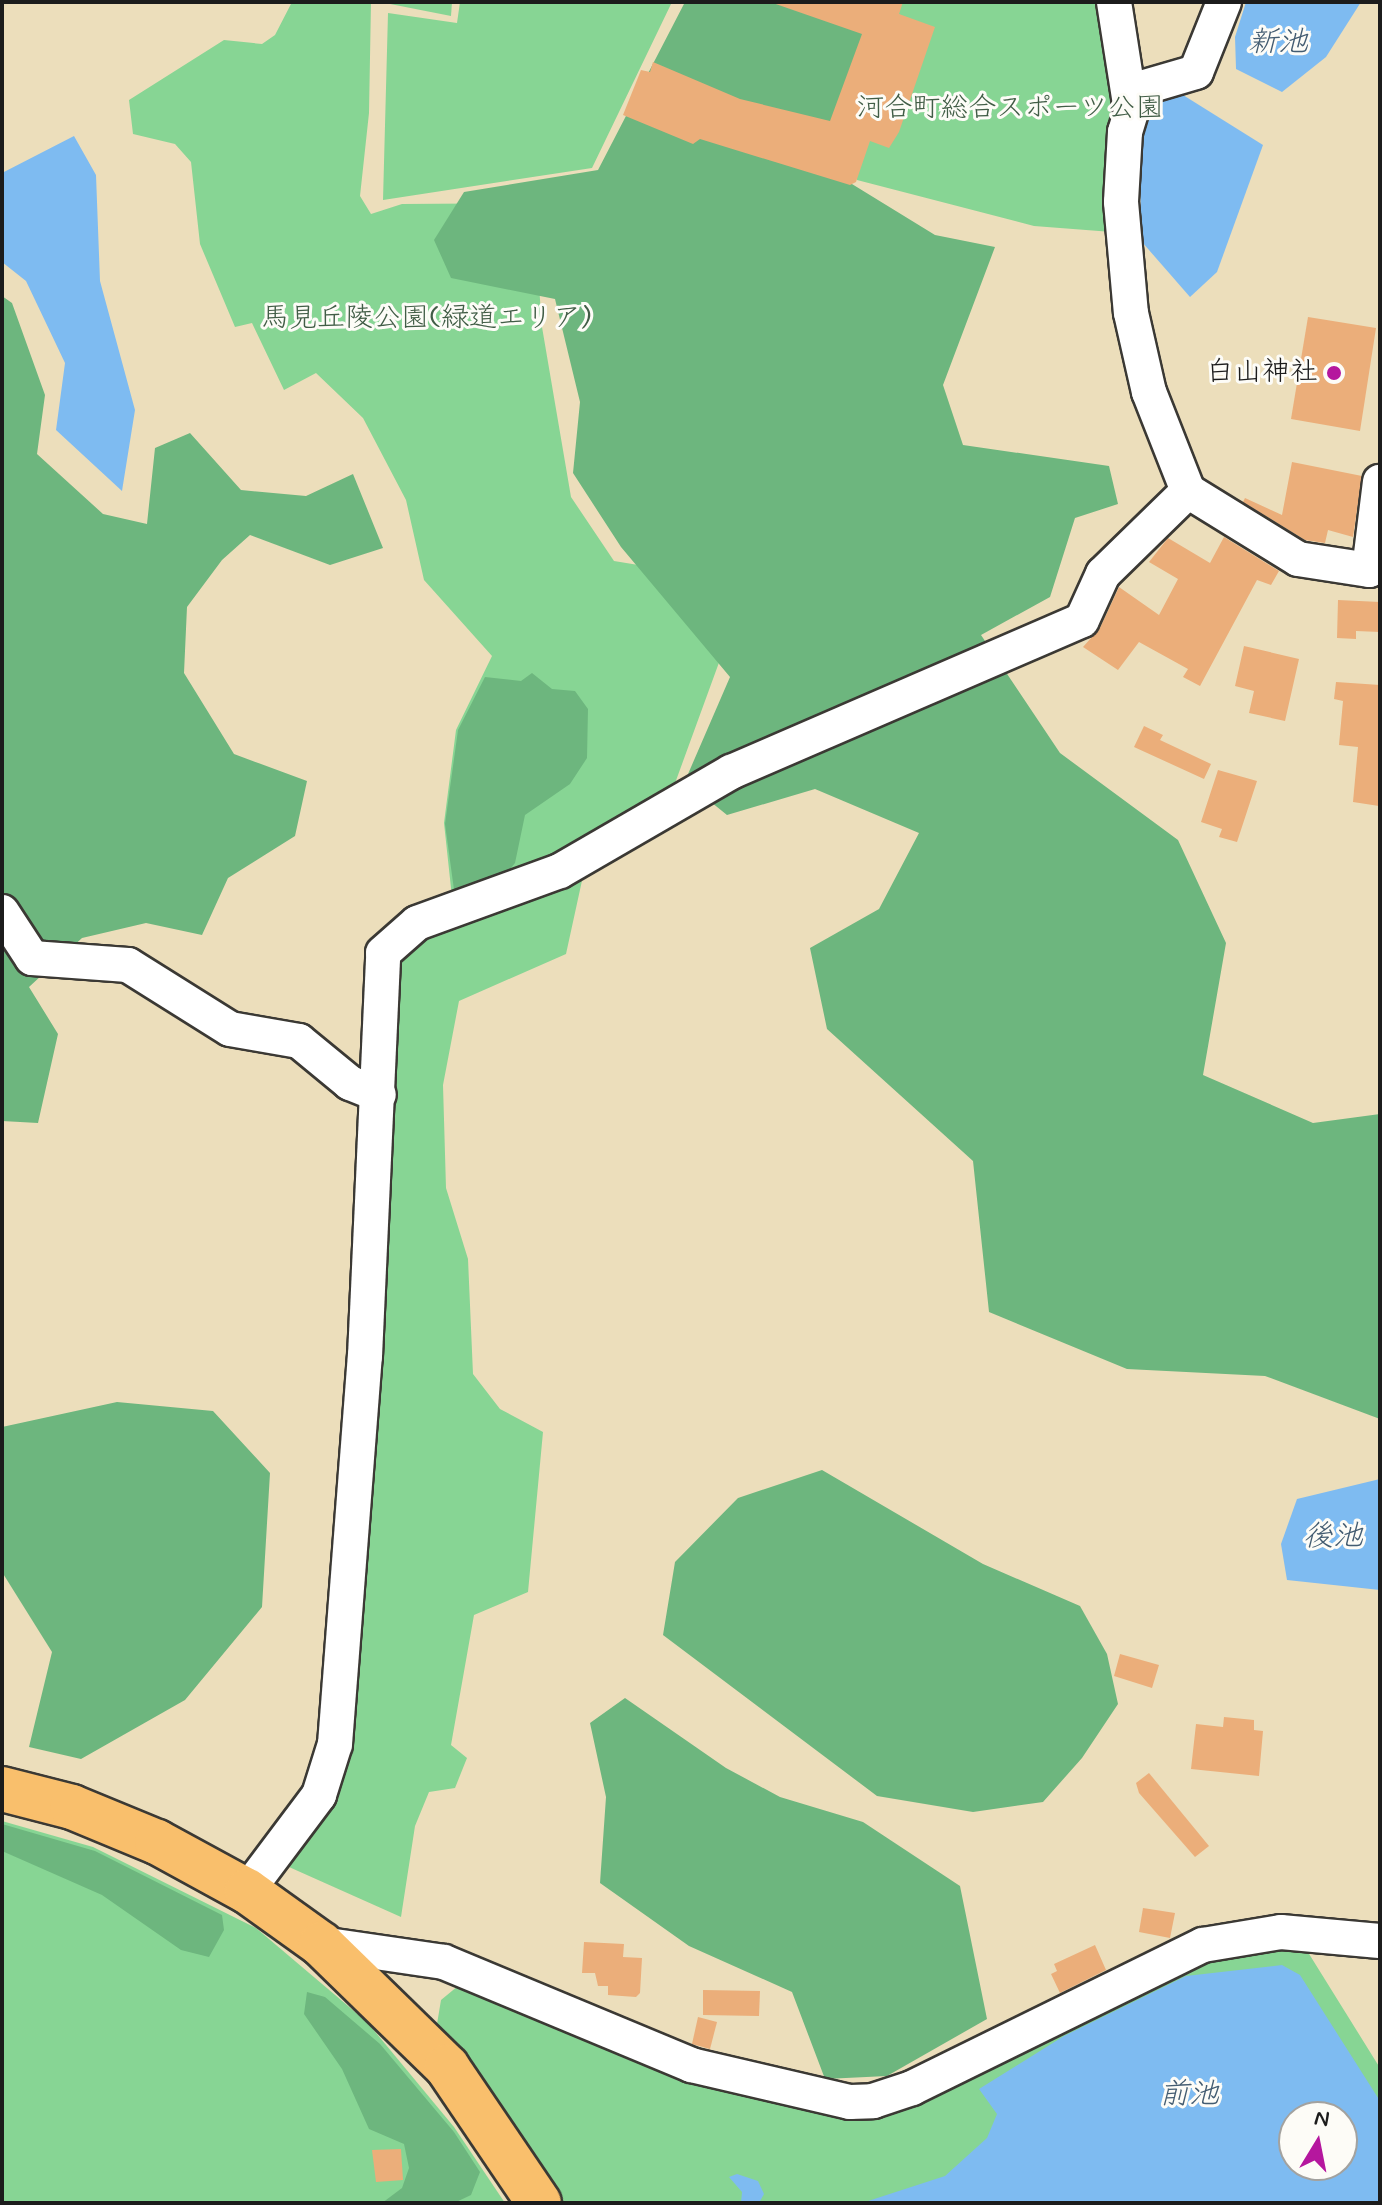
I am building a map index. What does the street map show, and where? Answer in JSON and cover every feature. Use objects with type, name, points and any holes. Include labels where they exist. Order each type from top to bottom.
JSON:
[{"type":"main road","points":[[2,1789],[72,1807],[157,1842],[247,1891],[321,1944],[447,2067],[539,2203]]},
{"type":"street","points":[[1114,2],[1131,111]]},
{"type":"street","points":[[1224,2],[1196,72],[1138,89],[1131,111],[1121,202],[1131,313],[1149,392],[1188,491],[1298,559],[1369,570],[1380,482]]},
{"type":"street","points":[[247,1891],[319,1795],[335,1744],[379,1095],[383,953],[401,932],[560,871],[731,772],[1082,620],[1103,574],[1188,491]]},
{"type":"street","points":[[2,912],[32,958],[128,965],[230,1029],[299,1041],[350,1083],[379,1095]]},
{"type":"street","points":[[321,1944],[444,1962],[691,2065],[850,2102],[873,2101],[912,2088],[1203,1945],[1241,1935],[1322,1935],[1380,1941]]},
{"type":"green space","name":"馬見丘陵公園(緑道エリア)","points":[[292,2],[371,2],[369,113],[360,196],[371,214],[402,204],[533,203],[542,327],[571,497],[614,561],[748,583],[670,797],[583,876],[566,954],[459,1001],[443,1085],[446,1188],[468,1259],[473,1374],[500,1409],[543,1432],[528,1592],[474,1615],[451,1745],[467,1758],[455,1788],[429,1792],[415,1826],[401,1917],[289,1867],[329,1801],[390,956],[454,916],[444,823],[456,730],[492,656],[424,580],[406,500],[363,418],[316,373],[284,390],[252,323],[235,327],[200,244],[191,162],[175,144],[133,134],[129,100],[224,40],[262,44],[275,35]]},
{"type":"green space","points":[[380,2],[452,2],[451,16]]},
{"type":"green space","points":[[460,2],[672,2],[592,168],[383,200],[388,13],[457,23]]},
{"type":"green space","points":[[685,2],[841,2],[883,13],[834,173],[935,235],[995,247],[943,385],[963,445],[1109,466],[1118,504],[1075,518],[1050,597],[981,635],[1060,753],[1178,840],[1226,943],[1203,1075],[1313,1123],[1380,1114],[1380,1419],[1265,1376],[1127,1369],[989,1312],[973,1161],[827,1029],[810,948],[879,909],[919,833],[815,789],[727,815],[685,781],[730,677],[621,547],[573,473],[580,402],[555,299],[451,278],[434,240],[464,192],[598,170]]},
{"type":"green space","name":"河合町総合スポーツ公園","points":[[896,2],[1125,2],[1134,62],[1144,69],[1117,104],[1112,232],[1034,226],[857,180],[851,152],[905,38]]},
{"type":"green space","points":[[2,296],[12,303],[45,395],[37,454],[103,514],[147,524],[155,448],[190,433],[241,490],[306,496],[353,474],[383,548],[330,565],[250,535],[222,560],[187,607],[184,673],[234,754],[307,781],[295,836],[228,878],[202,935],[146,923],[82,938],[29,987],[58,1034],[38,1123],[2,1121]]},
{"type":"green space","points":[[532,673],[552,689],[575,691],[588,709],[587,758],[570,784],[525,815],[515,863],[505,875],[455,897],[445,824],[458,730],[485,677],[521,681]]},
{"type":"green space","points":[[117,1402],[213,1411],[270,1473],[262,1607],[185,1700],[81,1759],[29,1747],[52,1652],[2,1572],[2,1427]]},
{"type":"green space","points":[[822,1470],[983,1564],[1080,1606],[1107,1654],[1118,1704],[1082,1758],[1043,1802],[973,1812],[877,1796],[663,1635],[675,1562],[738,1498]]},
{"type":"green space","points":[[625,1698],[726,1768],[780,1797],[863,1822],[960,1886],[987,2019],[887,2076],[825,2079],[792,1992],[689,1946],[600,1883],[606,1797],[590,1723]]},
{"type":"green space","points":[[2,1821],[93,1847],[256,1928],[367,2022],[454,2127],[505,2203],[2,2203]]},
{"type":"green space","points":[[2,1824],[95,1851],[222,1915],[224,1930],[209,1957],[181,1950],[102,1895],[2,1851]]},
{"type":"green space","points":[[1263,1947],[1306,1949],[1380,2068],[1380,2203],[559,2203],[436,2030],[441,2000],[458,1986],[491,1988],[652,2067],[842,2114],[1177,1969]]},
{"type":"green space","points":[[307,1992],[325,1997],[380,2044],[454,2132],[480,2172],[471,2195],[454,2203],[382,2203],[402,2188],[409,2168],[404,2144],[369,2129],[342,2069],[304,2014]]},
{"type":"water","name":"新池","points":[[1246,2],[1361,2],[1326,57],[1282,92],[1236,69],[1235,37]]},
{"type":"water","points":[[1183,95],[1263,145],[1217,272],[1190,297],[1142,242],[1138,125],[1152,101]]},
{"type":"water","points":[[74,136],[96,175],[100,281],[135,410],[122,491],[56,430],[65,363],[26,281],[2,262],[2,173]]},
{"type":"water","name":"後池","points":[[1380,1479],[1380,1590],[1287,1580],[1281,1544],[1297,1499]]},
{"type":"water","name":"前池","points":[[1282,1965],[1300,1975],[1380,2101],[1380,2203],[862,2203],[945,2176],[987,2138],[997,2114],[979,2089],[1064,2036],[1186,1976]]},
{"type":"water","points":[[737,2174],[758,2181],[764,2194],[759,2203],[741,2203],[742,2192],[729,2177]]},
{"type":"building","points":[[770,2],[903,2],[899,14],[935,27],[899,132],[889,148],[870,141],[856,182],[850,185],[700,139],[693,144],[623,115],[641,70],[650,72],[653,62],[740,99],[830,121],[862,34]]},
{"type":"building","name":"白山神社","points":[[1308,317],[1376,328],[1360,431],[1291,419]]},
{"type":"building","points":[[1292,462],[1362,476],[1353,537],[1328,530],[1325,543],[1305,540],[1243,502],[1245,498],[1282,515]]},
{"type":"building","points":[[1224,537],[1279,571],[1271,585],[1257,580],[1200,686],[1183,677],[1188,669],[1139,642],[1118,670],[1083,647],[1100,628],[1119,587],[1159,615],[1178,579],[1149,562],[1168,538],[1210,563]]},
{"type":"building","points":[[1338,600],[1380,602],[1380,632],[1356,631],[1356,639],[1337,638]]},
{"type":"building","points":[[1244,646],[1299,659],[1285,721],[1249,713],[1254,691],[1235,686]]},
{"type":"building","points":[[1336,682],[1380,685],[1379,806],[1353,802],[1358,747],[1339,745],[1343,701],[1334,699]]},
{"type":"building","points":[[1144,726],[1163,735],[1160,740],[1211,764],[1204,779],[1134,747]]},
{"type":"building","points":[[1218,770],[1257,781],[1237,842],[1219,837],[1222,829],[1201,822]]},
{"type":"building","points":[[1120,1654],[1159,1665],[1152,1688],[1114,1676]]},
{"type":"building","points":[[1224,1717],[1254,1720],[1254,1730],[1263,1731],[1259,1776],[1191,1769],[1196,1724],[1223,1727]]},
{"type":"building","points":[[1149,1773],[1209,1846],[1195,1857],[1139,1793],[1136,1783]]},
{"type":"building","points":[[1143,1908],[1175,1913],[1170,1938],[1139,1932]]},
{"type":"building","points":[[584,1942],[624,1944],[623,1957],[642,1958],[640,1993],[636,1997],[608,1995],[608,1986],[598,1986],[595,1973],[582,1973]]},
{"type":"building","points":[[1095,1945],[1106,1970],[1060,1993],[1051,1974],[1057,1971],[1054,1964]]},
{"type":"building","points":[[703,1990],[760,1991],[759,2016],[703,2015]]},
{"type":"building","points":[[698,2017],[717,2022],[710,2049],[692,2044]]},
{"type":"building","points":[[401,2149],[403,2180],[376,2182],[372,2150]]},
{"type":"place","name":"白山神社","points":[[1334,373]]}]
